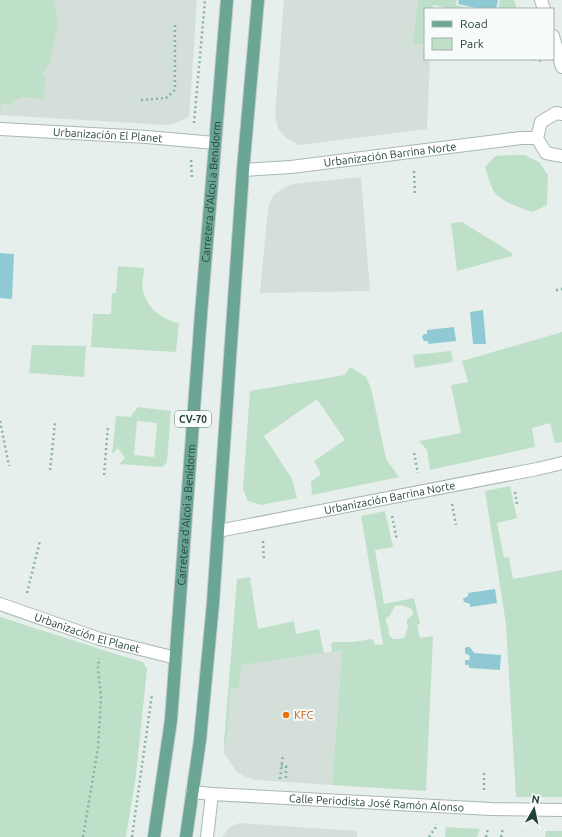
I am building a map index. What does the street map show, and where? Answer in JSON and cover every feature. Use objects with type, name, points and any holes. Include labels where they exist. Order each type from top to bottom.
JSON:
[{"type":"main road","name":"Carretera d'Alcoi a Benidorm","points":[[154,837],[171,720],[190,459],[227,0]]},
{"type":"main road","name":"CV-70","points":[[186,837],[200,740],[218,531],[243,170],[258,0]]},
{"type":"street","points":[[554,39],[562,67]]},
{"type":"street","points":[[562,114],[556,113],[541,122],[537,138],[546,153],[562,156]]},
{"type":"street","name":"Urbanización El Planet","points":[[0,129],[138,136],[215,143]]},
{"type":"street","name":"Urbanización Barrina Norte","points":[[243,170],[291,167],[521,138],[537,138]]},
{"type":"street","name":"Urbanización Barrina Norte","points":[[218,531],[562,463]]},
{"type":"street","name":"Urbanización El Planet","points":[[0,604],[100,639],[176,658]]},
{"type":"street","name":"Calle Periodista José Ramón Alonso","points":[[192,792],[491,809],[562,810]]},
{"type":"street","points":[[207,837],[212,794]]},
{"type":"path","points":[[141,100],[166,98],[175,90],[174,25]]},
{"type":"path","points":[[412,152],[415,194]]},
{"type":"path","points":[[556,290],[562,289]]},
{"type":"path","points":[[0,421],[9,466]]},
{"type":"path","points":[[50,470],[55,423]]},
{"type":"path","points":[[104,475],[108,426]]},
{"type":"path","points":[[390,497],[396,540]]},
{"type":"path","points":[[264,561],[263,541],[268,540]]},
{"type":"path","points":[[22,612],[40,541]]},
{"type":"path","points":[[83,837],[98,748],[101,697],[98,668],[100,639]]},
{"type":"path","points":[[280,776],[283,754]]},
{"type":"shaded area","points":[[0,0],[197,0],[189,117],[174,124],[167,125],[0,115]]},
{"type":"shaded area","points":[[284,0],[432,0],[432,8],[424,8],[424,60],[430,60],[427,129],[299,145],[286,138],[278,128],[275,115]]},
{"type":"shaded area","points":[[361,177],[370,291],[260,293],[268,210],[270,201],[274,195],[283,188],[293,184]]},
{"type":"shaded area","points":[[342,650],[332,785],[256,780],[246,777],[236,771],[224,753],[230,666]]},
{"type":"shaded area","points":[[239,823],[357,831],[357,837],[222,837],[230,827]]},
{"type":"green space","points":[[0,0],[54,0],[58,23],[50,62],[41,76],[45,77],[44,99],[22,97],[10,104],[1,104],[0,115]]},
{"type":"green space","points":[[418,0],[457,0],[456,5],[467,8],[446,8],[433,5],[432,8],[424,8],[424,44],[413,44]]},
{"type":"green space","points":[[500,0],[514,0],[517,8],[498,8]]},
{"type":"green space","points":[[525,155],[539,162],[548,175],[547,205],[533,212],[510,204],[498,196],[493,190],[485,167],[495,156]]},
{"type":"green space","points":[[462,222],[512,253],[512,256],[457,271],[451,223]]},
{"type":"green space","points":[[118,266],[144,268],[142,288],[148,303],[161,316],[179,323],[176,352],[91,347],[93,314],[111,314],[112,293],[116,293]]},
{"type":"green space","points":[[562,332],[562,442],[555,443],[550,423],[532,428],[535,447],[430,470],[427,450],[419,441],[461,433],[451,385],[468,382],[462,361]]},
{"type":"green space","points":[[32,345],[86,346],[84,377],[29,373]]},
{"type":"green space","points":[[451,351],[453,362],[415,368],[413,355]]},
{"type":"green space","points":[[350,367],[366,377],[371,388],[386,459],[399,477],[312,495],[311,482],[321,474],[314,461],[345,440],[317,399],[264,436],[292,479],[297,498],[261,505],[248,501],[243,489],[250,391],[345,375]]},
{"type":"green space","points":[[138,407],[171,411],[167,462],[163,467],[119,464],[125,458],[118,448],[112,454],[116,416],[130,417]],"holes":[[[137,421],[157,423],[154,457],[134,455]]]},
{"type":"green space","points":[[510,486],[517,518],[497,523],[504,558],[509,557],[513,579],[562,570],[562,797],[516,797],[506,624],[485,491]]},
{"type":"green space","points":[[385,511],[393,547],[375,550],[384,604],[414,598],[420,624],[417,625],[420,638],[433,636],[426,791],[332,785],[342,650],[332,652],[331,645],[333,642],[353,642],[372,639],[375,645],[383,644],[361,516]],"holes":[[[400,605],[410,608],[413,611],[413,614],[407,620],[408,627],[405,637],[393,639],[389,635],[386,618],[389,617],[395,606]]]},
{"type":"green space","points":[[250,577],[258,629],[294,621],[296,634],[319,629],[324,653],[241,665],[239,688],[231,688],[226,745],[224,744],[237,579]]},
{"type":"green space","points":[[0,617],[143,662],[147,669],[136,775],[126,837],[0,837]]},
{"type":"green space","points":[[446,827],[480,829],[477,837],[445,837]]},
{"type":"green space","points":[[546,831],[562,831],[562,837],[545,837]]},
{"type":"water","points":[[459,0],[498,0],[496,8],[476,8],[458,4]]},
{"type":"water","points":[[0,253],[14,254],[12,299],[0,298]]},
{"type":"water","points":[[483,310],[486,344],[473,344],[470,312]]},
{"type":"water","points":[[454,327],[456,341],[428,344],[428,341],[424,341],[422,337],[424,334],[427,334],[427,330]]},
{"type":"water","points":[[495,589],[497,603],[470,607],[470,604],[464,602],[463,599],[468,596],[468,593]]},
{"type":"water","points":[[470,647],[474,653],[501,655],[500,670],[469,668],[469,665],[465,665],[465,660],[469,660],[470,656],[465,653],[465,648]]},
{"type":"place","name":"KFC","points":[[286,715]]}]
